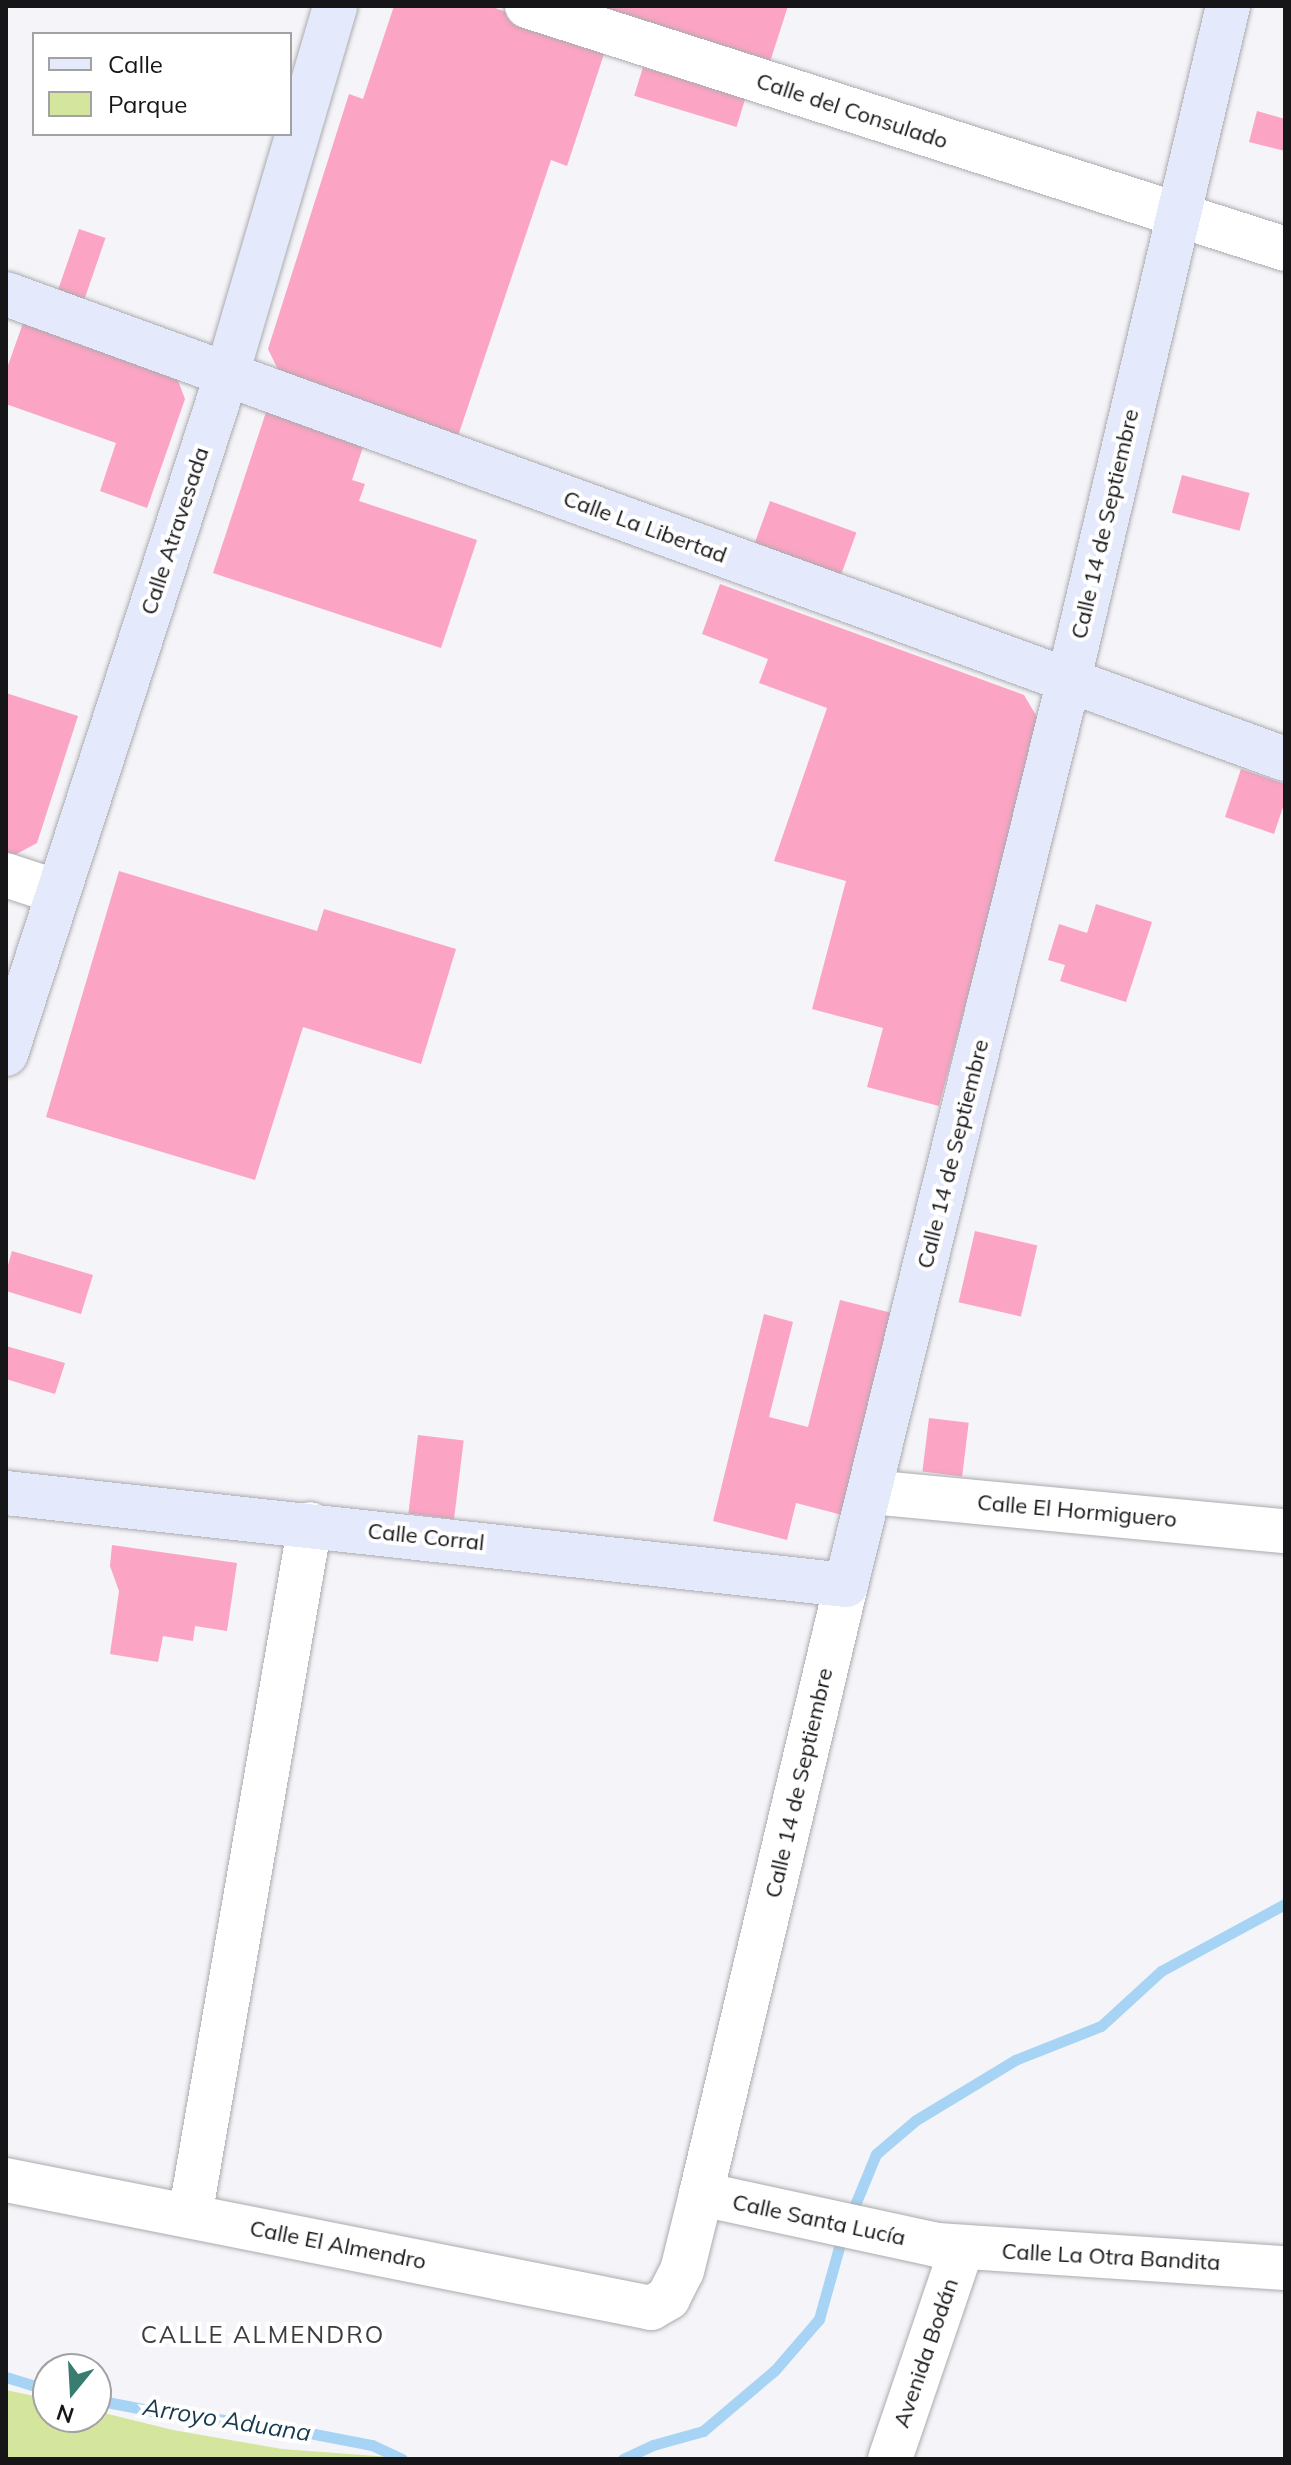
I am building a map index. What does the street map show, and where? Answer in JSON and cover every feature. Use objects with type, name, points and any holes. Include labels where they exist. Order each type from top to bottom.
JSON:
[{"type":"street","name":"Calle Atravesada","points":[[6,1054],[227,374],[335,6]]},
{"type":"street","name":"Calle del Consulado","points":[[527,6],[1285,249]]},
{"type":"street","name":"Calle 14 de Septiembre","points":[[668,2298],[682,2271],[701,2194],[846,1585],[1068,683],[1228,6]]},
{"type":"street","name":"Calle La Libertad","points":[[6,294],[1068,683],[1285,759]]},
{"type":"street","points":[[6,875],[57,892]]},
{"type":"street","name":"Calle El Hormiguero","points":[[870,1492],[1285,1531]]},
{"type":"street","name":"Calle Corral","points":[[6,1493],[846,1585]]},
{"type":"street","points":[[190,2216],[310,1524]]},
{"type":"street","name":"Calle El Almendro","points":[[6,2180],[651,2308],[668,2298]]},
{"type":"street","name":"Calle Santa Lucía","points":[[701,2194],[949,2247]]},
{"type":"street","name":"Calle La Otra Bandita","points":[[949,2247],[1285,2268]]},
{"type":"street","name":"Avenida Bodán","points":[[890,2459],[949,2247]]},
{"type":"green space","points":[[6,2390],[32,2396],[32,2433],[112,2433],[112,2415],[173,2430],[282,2449],[417,2459],[6,2459]]},
{"type":"building","points":[[394,6],[489,6],[607,45],[567,166],[551,160],[456,442],[286,386],[268,349],[349,94],[363,99]]},
{"type":"building","points":[[589,6],[788,6],[769,65]]},
{"type":"building","points":[[643,67],[745,98],[737,127],[634,96]]},
{"type":"building","points":[[1257,111],[1285,119],[1285,151],[1249,142]]},
{"type":"building","points":[[79,229],[105,238],[82,306],[56,297]]},
{"type":"building","points":[[23,323],[177,378],[185,399],[147,508],[100,491],[116,443],[6,404],[6,371]]},
{"type":"building","points":[[266,412],[364,444],[352,480],[365,484],[359,501],[477,540],[441,648],[213,573]]},
{"type":"building","points":[[1182,475],[1250,493],[1240,531],[1172,513]]},
{"type":"building","points":[[770,501],[856,532],[839,581],[752,550]]},
{"type":"building","points":[[720,584],[1024,695],[1040,722],[939,1106],[867,1087],[883,1028],[812,1009],[846,881],[774,861],[827,708],[759,683],[768,659],[702,634]]},
{"type":"building","points":[[6,693],[78,716],[37,843],[11,857],[6,856]]},
{"type":"building","points":[[1241,769],[1285,784],[1285,801],[1274,834],[1225,817]]},
{"type":"building","points":[[119,871],[317,931],[324,909],[456,949],[421,1064],[303,1027],[255,1180],[46,1117]]},
{"type":"building","points":[[1096,904],[1152,922],[1126,1002],[1060,981],[1065,965],[1048,960],[1059,924],[1087,933]]},
{"type":"building","points":[[975,1231],[1037,1245],[1021,1317],[959,1302]]},
{"type":"building","points":[[12,1251],[93,1275],[81,1314],[6,1291],[6,1272]]},
{"type":"building","points":[[840,1300],[896,1314],[846,1516],[796,1503],[787,1540],[713,1521],[764,1314],[793,1322],[769,1417],[808,1427]]},
{"type":"building","points":[[6,1346],[65,1363],[55,1394],[6,1379]]},
{"type":"building","points":[[929,1418],[969,1423],[962,1476],[922,1472]]},
{"type":"building","points":[[418,1435],[464,1441],[454,1519],[408,1513]]},
{"type":"building","points":[[112,1545],[237,1563],[227,1631],[195,1626],[193,1641],[163,1636],[158,1662],[110,1654],[119,1591],[110,1566]]},
{"type":"waterway","name":"Arroyo Aduana","points":[[850,2217],[876,2154],[916,2120],[1015,2060],[1101,2026],[1161,1971],[1285,1904]]},
{"type":"waterway","name":"Arroyo Aduana","points":[[623,2459],[653,2445],[703,2431],[775,2370],[819,2319],[843,2233]]},
{"type":"waterway","name":"Arroyo Aduana","points":[[6,2377],[32,2385]]},
{"type":"waterway","name":"Arroyo Aduana","points":[[112,2403],[273,2426],[372,2445],[402,2459]]},
{"type":"district","name":"CALLE ALMENDRO","points":[[263,2335]]}]
